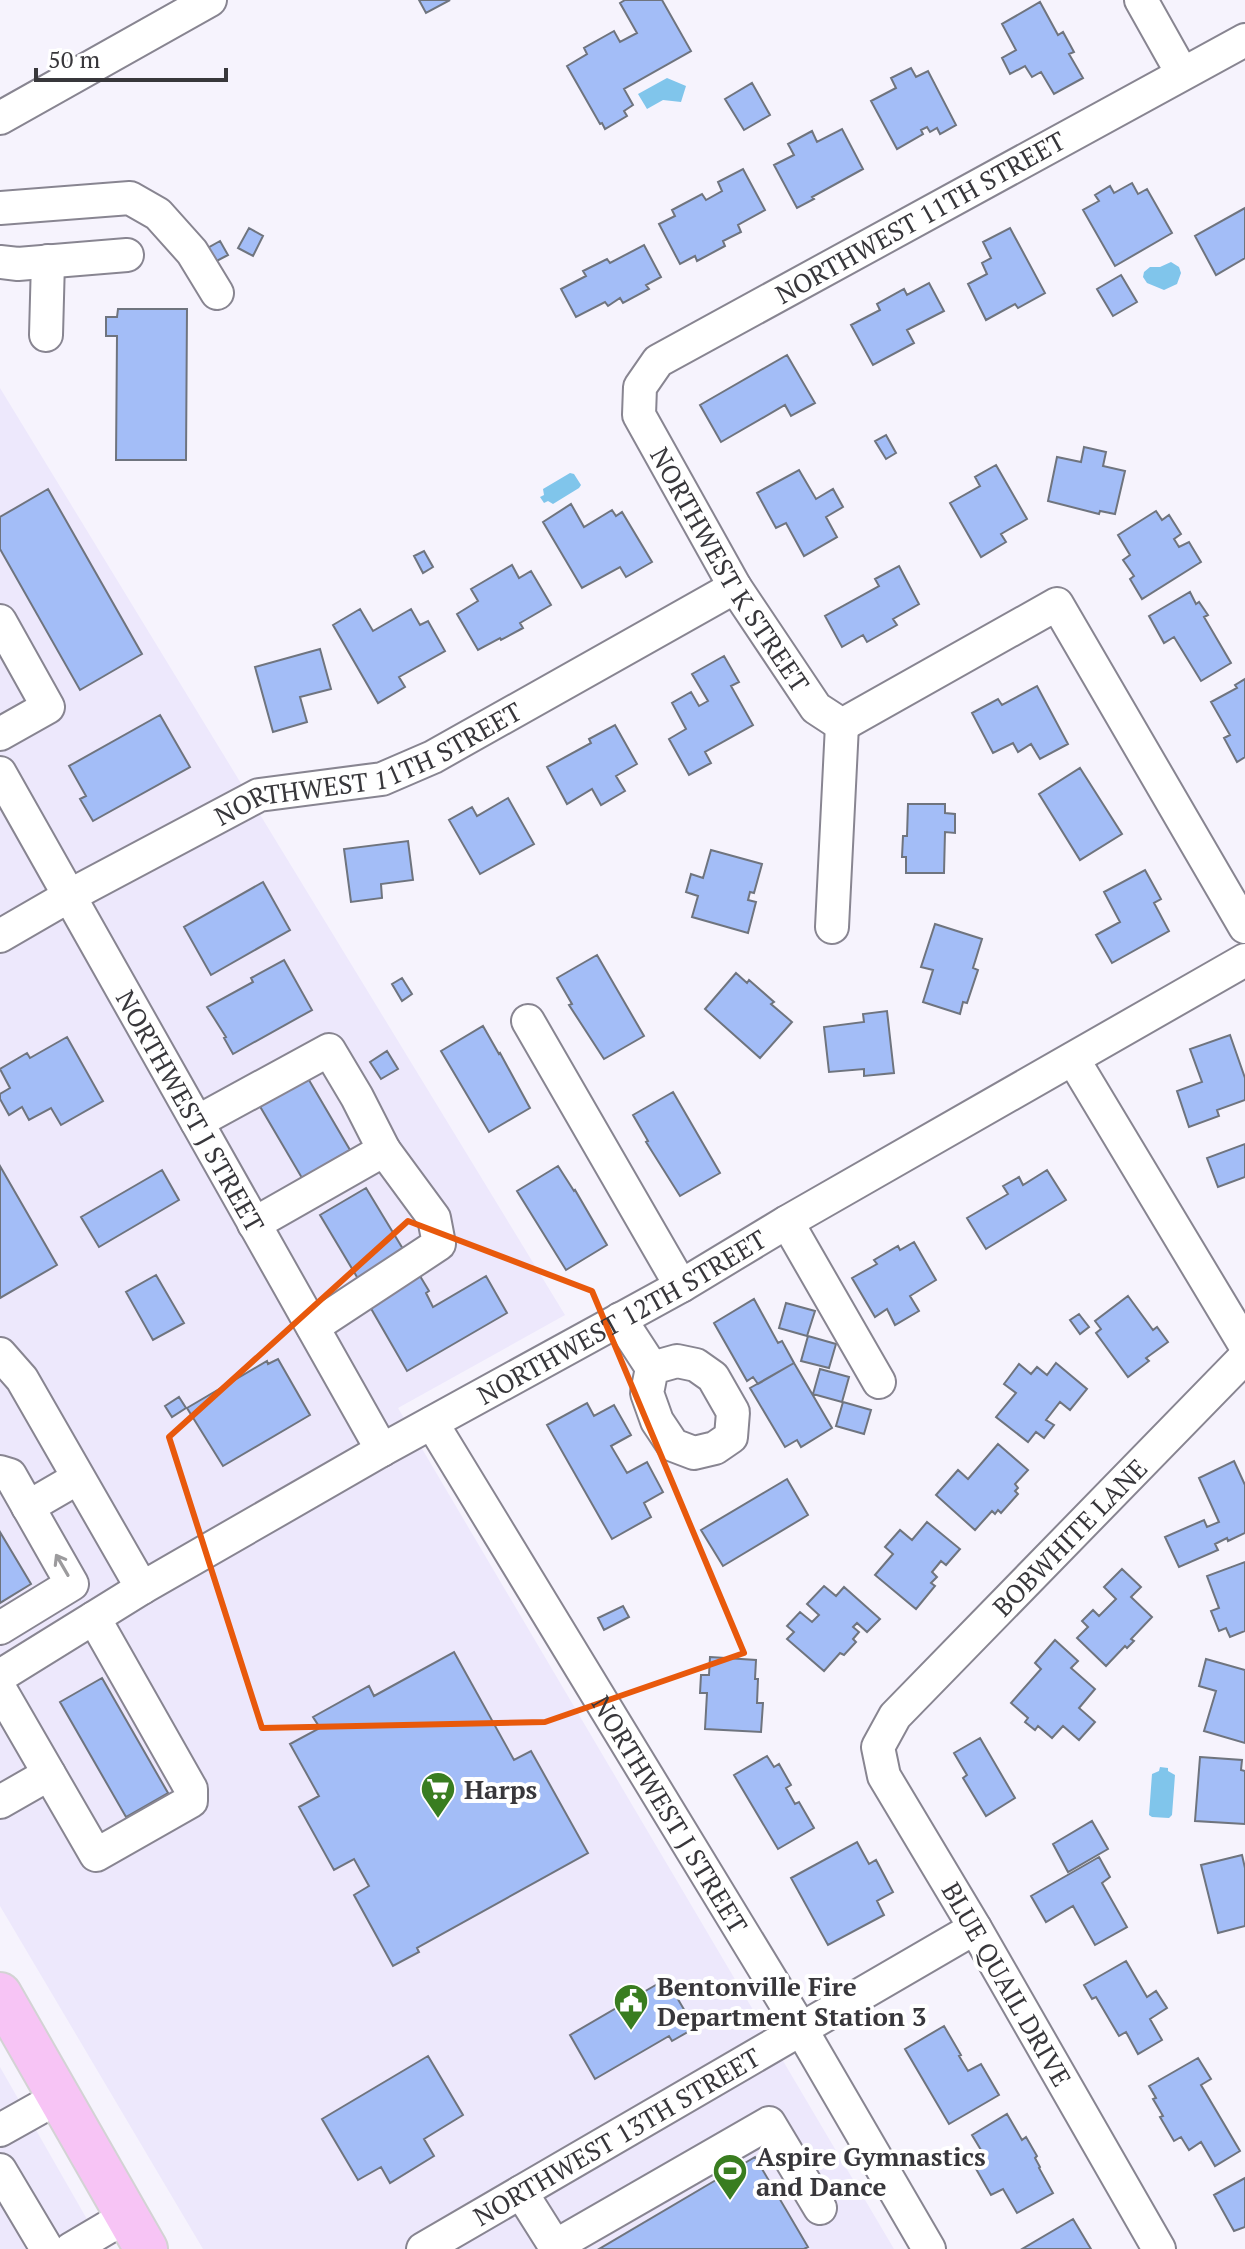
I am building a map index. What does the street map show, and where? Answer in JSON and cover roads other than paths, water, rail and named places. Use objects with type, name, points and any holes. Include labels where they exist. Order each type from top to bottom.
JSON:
[{"type":"main road","points":[[0,1994],[137,2233]]},
{"type":"street","points":[[0,118],[210,0]]},
{"type":"street","points":[[1141,0],[1182,73]]},
{"type":"street","name":"NORTHWEST 11TH STREET","points":[[658,361],[1245,40]]},
{"type":"street","points":[[0,208],[130,198],[158,214],[192,252],[217,293]]},
{"type":"street","points":[[0,262],[18,264],[127,255]]},
{"type":"street","points":[[46,335],[48,261]]},
{"type":"street","name":"NORTHWEST K STREET","points":[[658,361],[640,387],[639,415],[735,587],[816,708],[842,725]]},
{"type":"street","name":"NORTHWEST 11TH STREET","points":[[0,936],[259,795],[382,779],[433,757],[735,587]]},
{"type":"street","points":[[832,927],[842,725],[1057,604],[1245,927]]},
{"type":"street","points":[[0,621],[48,707],[0,734]]},
{"type":"street","name":"NORTHWEST J STREET","points":[[0,773],[382,1450]]},
{"type":"street","name":"NORTHWEST 12TH STREET","points":[[0,1676],[142,1588],[382,1450],[681,1286],[1245,960]]},
{"type":"street","points":[[528,1021],[681,1286]]},
{"type":"street","points":[[197,1122],[329,1050],[384,1150],[434,1218],[439,1244],[313,1327]]},
{"type":"street","points":[[1073,1059],[1245,1345]]},
{"type":"street","points":[[254,1224],[384,1150]]},
{"type":"street","points":[[787,1222],[879,1382]]},
{"type":"street","points":[[620,1319],[652,1368]]},
{"type":"street","points":[[0,1354],[11,1385],[78,1478],[142,1588]]},
{"type":"street","name":"BOBWHITE LANE","points":[[895,1716],[1245,1357]]},
{"type":"street","name":"NORTHWEST J STREET","points":[[432,1423],[801,2029],[929,2249]]},
{"type":"street","points":[[0,1472],[10,1475],[72,1584],[0,1628]]},
{"type":"street","points":[[28,1507],[78,1478]]},
{"type":"street","points":[[0,1689],[96,1855],[191,1801],[191,1789],[94,1618]]},
{"type":"street","name":"BLUE QUAIL DRIVE","points":[[895,1716],[878,1747],[884,1776],[1159,2249]]},
{"type":"street","points":[[0,1802],[49,1774]]},
{"type":"street","name":"NORTHWEST 13TH STREET","points":[[423,2249],[975,1928]]},
{"type":"street","points":[[0,2130],[59,2097]]},
{"type":"street","points":[[521,2192],[555,2248],[769,2123],[820,2208]]},
{"type":"street","points":[[0,2170],[47,2249]]},
{"type":"street","points":[[71,2249],[137,2233]]},
{"type":"water","points":[[667,78],[686,86],[681,102],[663,100],[647,109],[638,94]]},
{"type":"water","points":[[1171,262],[1179,267],[1181,273],[1177,284],[1164,290],[1147,283],[1144,272],[1150,267]]},
{"type":"water","points":[[570,473],[581,485],[579,488],[553,504],[548,501],[544,503],[540,497],[544,495],[543,489]]},
{"type":"water","points":[[1160,1767],[1168,1768],[1175,1775],[1172,1815],[1169,1818],[1149,1815],[1152,1774]]},
{"type":"place","name":"Harps","points":[[438,1820]]},
{"type":"place","name":"Bentonville Fire Department Station 3","points":[[631,2032]]},
{"type":"place","name":"Aspire Gymnastics and Dance","points":[[730,2202]]}]
